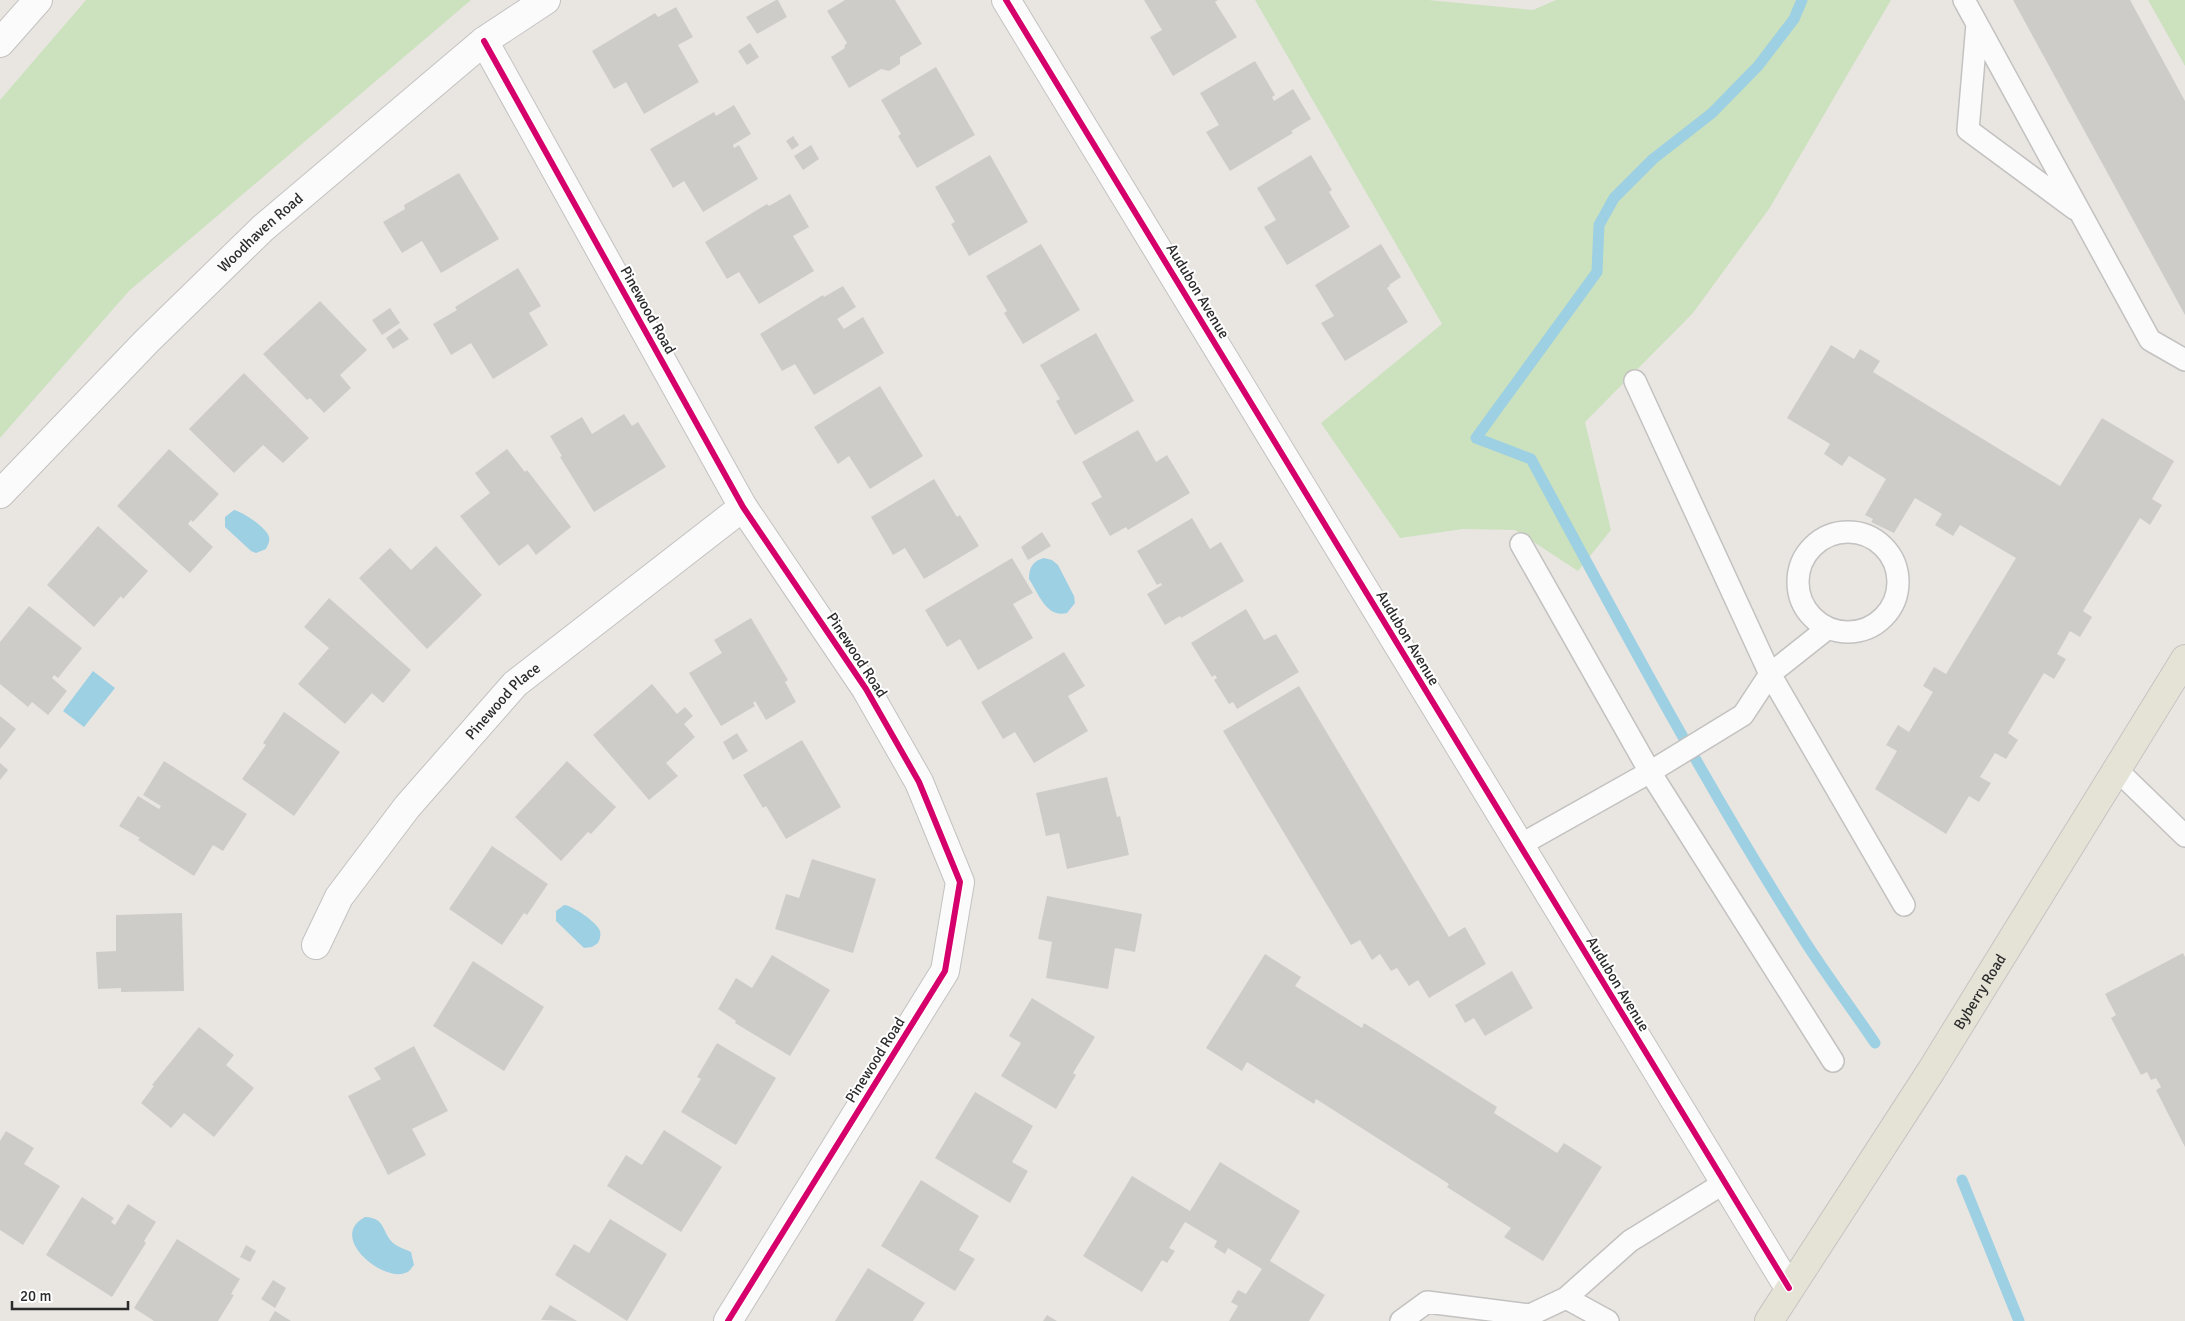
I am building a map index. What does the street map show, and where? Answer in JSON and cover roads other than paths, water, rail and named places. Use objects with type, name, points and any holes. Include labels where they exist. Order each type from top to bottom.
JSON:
[{"type":"main road","name":"Byberry Road","points":[[1768,1321],[1931,1071],[2185,659]]},
{"type":"street","points":[[0,43],[38,0]]},
{"type":"street","name":"Woodhaven Road","points":[[0,494],[147,341],[263,228],[484,41],[546,0]]},
{"type":"street","name":"Audubon Avenue","points":[[1006,0],[1788,1288]]},
{"type":"street","name":"Pinewood Road","points":[[484,41],[744,508],[866,689],[919,782],[960,882],[945,971],[728,1321]]},
{"type":"street","name":"Pinewood Place","points":[[316,944],[339,897],[406,807],[515,684],[744,508]]},
{"type":"lane","points":[[1964,0],[2150,340],[2185,360]]},
{"type":"lane","points":[[1977,24],[1968,130],[2080,213]]},
{"type":"lane","points":[[1635,381],[1770,674],[1904,905]]},
{"type":"lane","points":[[1840,532],[1857,533],[1874,539],[1886,550],[1895,565],[1898,582],[1895,598],[1887,612],[1875,624],[1860,630],[1844,632],[1828,628],[1814,619],[1803,605],[1798,586],[1800,568],[1808,551],[1823,538],[1840,532]]},
{"type":"lane","points":[[1521,544],[1833,1061]]},
{"type":"lane","points":[[1520,845],[1657,767],[1743,715],[1770,674],[1828,628]]},
{"type":"lane","points":[[2117,770],[2185,836]]},
{"type":"lane","points":[[1401,1321],[1427,1302],[1530,1315],[1566,1298],[1630,1241],[1724,1183]]},
{"type":"lane","points":[[1566,1298],[1608,1321]]},
{"type":"water","points":[[234,510],[249,517],[264,529],[269,539],[266,549],[256,553],[251,551],[225,527],[225,517]]},
{"type":"water","points":[[1044,558],[1052,560],[1058,565],[1074,596],[1075,603],[1067,613],[1060,614],[1048,608],[1029,579],[1032,565]]},
{"type":"water","points":[[93,671],[115,688],[84,727],[63,711]]},
{"type":"water","points":[[564,905],[578,911],[595,924],[600,933],[598,943],[592,947],[584,948],[556,921],[556,911]]},
{"type":"water","points":[[365,1217],[377,1220],[393,1243],[411,1252],[414,1265],[409,1271],[395,1274],[384,1271],[362,1256],[355,1246],[352,1235],[355,1226]]},
{"type":"waterway","points":[[1802,0],[1794,19],[1758,66],[1712,113],[1653,159],[1614,198],[1599,225],[1597,272],[1476,438],[1531,459],[1664,703],[1733,824],[1806,943],[1875,1043]]},
{"type":"waterway","points":[[1962,1180],[2019,1321]]}]
